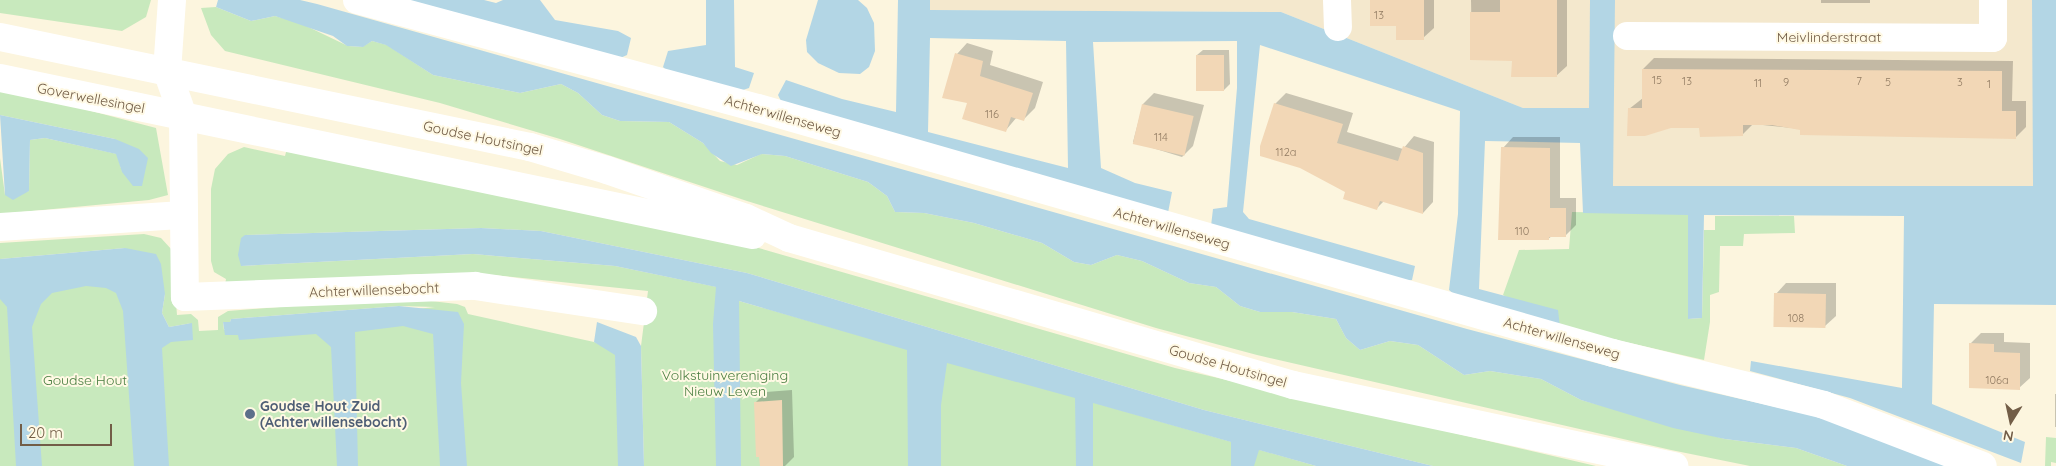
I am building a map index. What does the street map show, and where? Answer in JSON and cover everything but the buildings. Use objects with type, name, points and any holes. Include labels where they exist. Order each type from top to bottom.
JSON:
[{"type":"street","points":[[0,37],[167,72],[172,0]]},
{"type":"street","name":"Achterwillenseweg","points":[[357,0],[758,108],[1613,353],[1824,405],[1983,466]]},
{"type":"street","name":"Meivlinderstraat","points":[[1627,36],[1993,38],[1993,0]]},
{"type":"street","name":"Achterwillensebocht","points":[[167,72],[183,116],[185,297],[476,286],[642,312]]},
{"type":"street","name":"Goudse Houtsingel","points":[[167,72],[530,147],[607,170],[746,218],[789,238],[1293,385],[1674,466]]},
{"type":"street","name":"Goverwellesingel","points":[[0,78],[183,116]]},
{"type":"street","name":"Goudse Houtsingel","points":[[183,116],[743,234],[789,238]]},
{"type":"street","points":[[0,227],[183,215]]},
{"type":"shaded area","points":[[930,0],[2056,0],[2033,186],[1613,186],[1593,136],[1281,12],[930,10]]},
{"type":"green space","points":[[0,0],[151,0],[146,17],[122,31],[0,13]]},
{"type":"green space","points":[[216,7],[251,21],[275,16],[300,23],[348,46],[362,47],[372,41],[387,45],[433,75],[520,93],[561,84],[578,93],[602,115],[620,121],[669,122],[703,143],[720,161],[737,165],[761,154],[785,156],[868,182],[887,196],[895,212],[924,213],[974,223],[1042,243],[1074,262],[1091,265],[1117,255],[1142,261],[1189,283],[1216,287],[1240,306],[1260,312],[1292,312],[1336,319],[1346,338],[1360,350],[1390,341],[1418,345],[1464,375],[1490,371],[1541,379],[1581,400],[1725,439],[1796,448],[1847,466],[1750,466],[1671,450],[1257,355],[1156,328],[747,201],[560,139],[440,103],[225,51],[211,35],[201,8]]},
{"type":"green space","points":[[0,87],[156,128],[168,195],[149,200],[0,214],[0,158],[5,195],[29,191],[30,140],[45,138],[117,154],[122,172],[115,139],[0,115]]},
{"type":"green space","name":"Volkstuinvereniging Nieuw Leven","points":[[288,144],[703,232],[1175,368],[1596,466],[1433,466],[1204,410],[747,273],[541,231],[481,228],[245,235],[241,266],[473,254],[615,266],[717,287],[739,301],[1316,466],[644,466],[641,346],[648,291],[493,275],[417,274],[225,285],[226,279],[214,272],[211,261],[211,189],[215,169],[228,154],[244,147],[285,156]]},
{"type":"green space","points":[[1572,212],[1688,214],[1688,319],[1702,318],[1704,230],[1715,230],[1715,216],[1794,216],[1795,233],[1744,234],[1743,246],[1720,246],[1719,292],[1710,295],[1710,322],[1704,360],[1560,327],[1503,295],[1519,250],[1569,249]]},
{"type":"green space","name":"Goudse Hout","points":[[144,234],[161,238],[172,250],[177,315],[191,314],[198,320],[199,331],[218,330],[218,317],[228,311],[344,302],[431,301],[457,304],[465,307],[468,314],[594,342],[610,349],[615,354],[632,466],[0,466],[0,272],[110,267],[155,332],[192,323],[169,327],[162,313],[165,294],[125,248],[0,259],[0,243]],"holes":[[[399,306],[435,307],[224,330],[223,322],[230,322],[231,319]]]},
{"type":"green space","points":[[2046,437],[2056,438],[2056,463],[2051,462],[2051,466],[2045,466]]},
{"type":"water","points":[[218,0],[300,0],[317,4],[1467,329],[1680,385],[1824,418],[1955,466],[1847,466],[1796,448],[1725,439],[1673,428],[1581,400],[1541,379],[1490,371],[1464,375],[1418,345],[1390,341],[1360,350],[1346,338],[1336,319],[1292,312],[1260,312],[1240,306],[1216,287],[1189,283],[1142,261],[1117,255],[1091,265],[1074,262],[1042,243],[974,223],[924,213],[895,212],[887,196],[868,182],[785,156],[762,154],[731,166],[711,153],[703,143],[669,122],[620,121],[602,115],[578,93],[561,84],[520,93],[433,75],[386,45],[372,41],[363,47],[347,46],[333,36],[275,16],[251,21],[216,7]]},
{"type":"water","points":[[405,0],[484,0],[496,3],[503,0],[540,0],[555,20],[618,31],[631,38],[627,55],[618,59]]},
{"type":"water","points":[[706,0],[734,0],[735,67],[754,73],[749,88],[737,92],[674,78],[663,67],[668,51],[706,45]]},
{"type":"water","points":[[818,0],[858,0],[867,8],[874,23],[875,51],[869,67],[860,74],[839,73],[818,63],[807,52],[806,40]]},
{"type":"water","points":[[898,0],[930,0],[930,10],[1281,12],[1523,108],[1589,108],[1590,0],[1615,0],[1613,186],[2033,186],[2032,0],[2056,0],[2056,305],[1934,304],[1932,404],[2025,442],[2021,463],[1850,398],[1750,371],[1751,361],[1902,388],[1904,216],[1704,215],[1702,318],[1688,319],[1688,215],[1583,213],[1580,143],[1485,141],[1479,289],[1558,310],[1560,327],[1462,301],[1449,290],[1458,214],[1460,111],[1260,45],[1243,212],[1249,219],[1415,266],[1412,280],[1397,282],[1211,226],[1213,209],[1227,207],[1237,88],[1237,41],[1093,42],[1101,168],[1135,183],[1172,192],[1167,218],[784,107],[778,95],[786,80],[842,99],[896,112]],"holes":[[[930,38],[1066,41],[1068,168],[928,132]]]},
{"type":"water","points":[[0,115],[115,139],[139,149],[148,158],[142,186],[133,186],[122,172],[116,154],[45,138],[30,140],[29,191],[13,200],[5,195]]},
{"type":"water","points":[[481,228],[541,231],[747,273],[1204,410],[1433,466],[1316,466],[1259,450],[1254,466],[1231,466],[1231,442],[1093,403],[1093,466],[1076,466],[1075,398],[947,363],[941,405],[941,466],[908,466],[907,350],[739,301],[741,466],[716,466],[713,324],[716,287],[615,266],[473,254],[241,266],[238,255],[241,238],[245,235]]},
{"type":"water","points":[[125,248],[156,254],[161,264],[165,294],[162,313],[169,327],[192,323],[193,340],[171,342],[162,348],[169,466],[134,466],[123,311],[116,293],[106,288],[86,286],[52,293],[41,304],[32,327],[42,466],[16,466],[7,307],[0,299],[0,259]]},
{"type":"water","points":[[399,306],[458,312],[464,324],[461,383],[467,466],[440,466],[433,334],[403,326],[355,332],[358,466],[337,466],[331,347],[316,334],[239,340],[238,335],[225,335],[223,322],[230,322],[231,319]]},
{"type":"water","points":[[597,322],[636,337],[641,346],[644,466],[618,466],[615,355],[594,342]]},
{"type":"place","name":"Goudse Hout Zuid (Achterwillensebocht)","points":[[250,414]]}]
